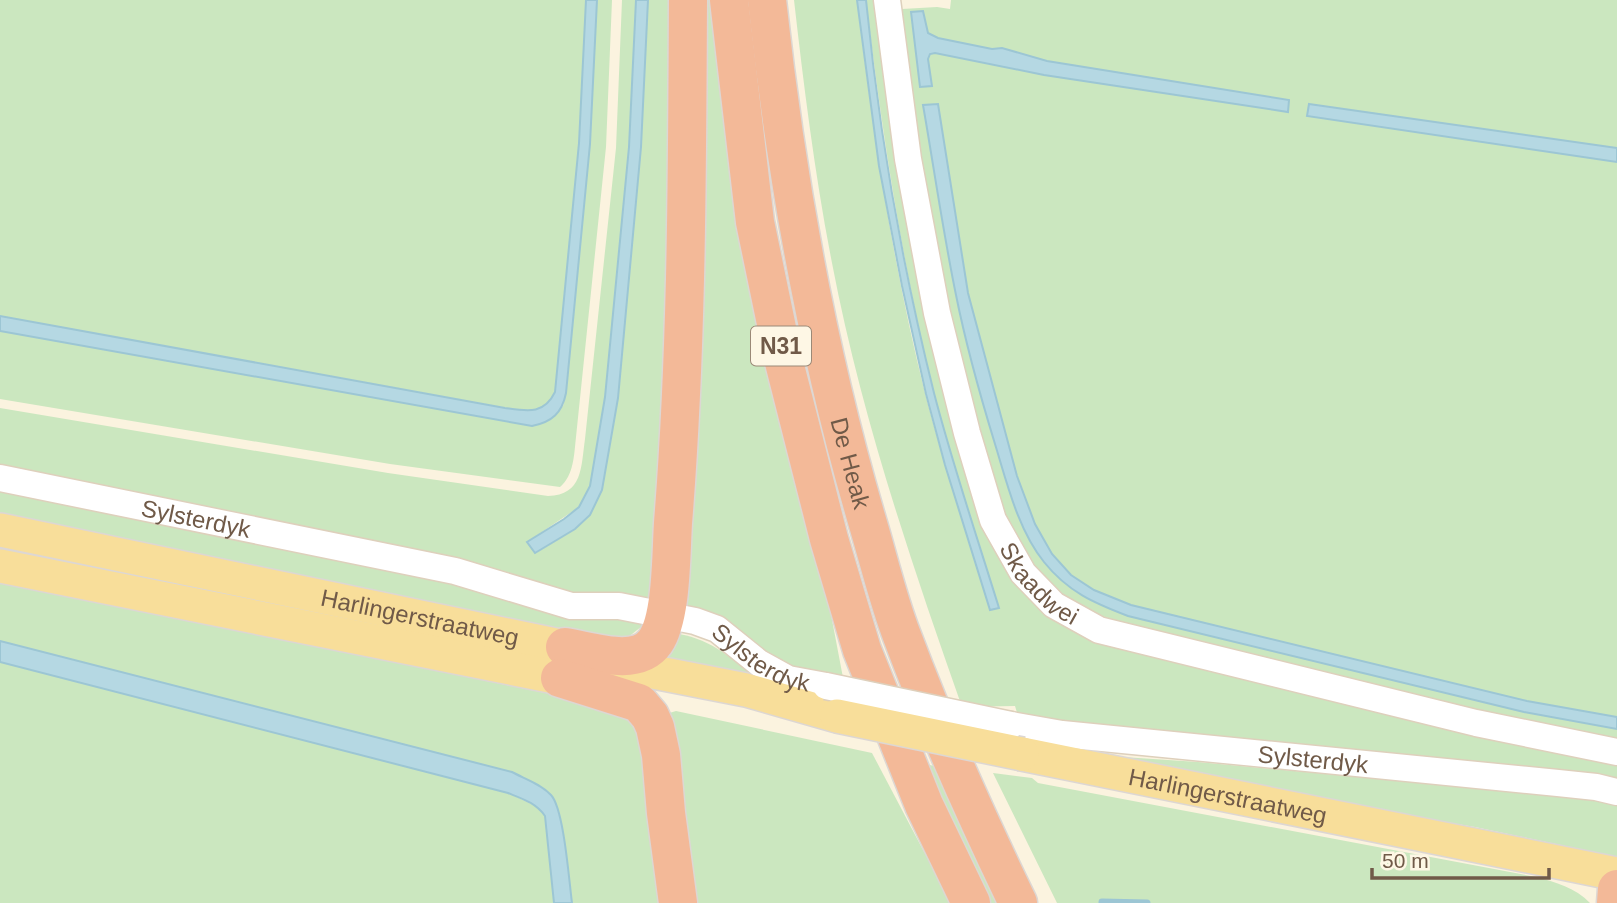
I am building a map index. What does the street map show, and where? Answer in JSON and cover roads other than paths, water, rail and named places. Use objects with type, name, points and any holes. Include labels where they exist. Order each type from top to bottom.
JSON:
[{"type":"highway","points":[[562,662],[630,657],[644,653],[655,642],[666,614],[678,472],[686,316],[688,0]]},
{"type":"highway","name":"De Heak","points":[[729,0],[755,222],[784,362],[829,539],[862,650],[924,805],[971,903]]},
{"type":"highway","name":"De Heak","points":[[767,0],[798,233],[842,435],[901,634],[971,805],[1018,903]]},
{"type":"highway","name":"N31","points":[[798,233],[850,384],[879,485],[934,648],[994,798],[1047,903]]},
{"type":"highway","points":[[562,662],[639,703],[650,716],[662,755],[666,813],[678,903]]},
{"type":"highway","points":[[1616,903],[1617,889]]},
{"type":"main road","name":"Harlingerstraatweg","points":[[0,530],[562,662],[641,688],[747,707],[832,701],[1617,874]]},
{"type":"main road","name":"Harlingerstraatweg","points":[[0,566],[562,662]]},
{"type":"street","name":"Skaadwei","points":[[887,0],[908,159],[937,313],[967,433],[993,520],[1023,573],[1054,604],[1100,630],[1475,723],[1617,752]]},
{"type":"street","name":"Sylsterdyk","points":[[0,478],[455,571],[571,606],[620,606],[695,621],[717,629],[759,663],[832,701]]},
{"type":"street","name":"Sylsterdyk","points":[[1017,740],[1062,734],[1597,787],[1617,792]]},
{"type":"water","points":[[586,0],[597,0],[590,144],[566,393],[559,411],[545,422],[532,426],[0,331],[0,316],[505,408],[534,410],[546,405],[555,392],[579,143]]},
{"type":"water","points":[[636,0],[648,0],[641,147],[618,398],[602,490],[590,515],[575,529],[535,553],[527,542],[579,507],[590,486],[605,397],[629,147]]},
{"type":"water","points":[[857,0],[866,0],[885,149],[922,345],[949,447],[999,608],[990,610],[926,394],[879,166]]},
{"type":"water","points":[[923,11],[928,33],[938,38],[992,49],[1002,48],[1047,61],[1289,100],[1288,112],[1044,75],[935,53],[930,54],[928,59],[932,86],[920,87],[911,12]]},
{"type":"water","points":[[938,104],[968,293],[1017,476],[1035,524],[1052,554],[1071,575],[1094,590],[1131,605],[1527,701],[1617,717],[1617,729],[1524,712],[1128,616],[1093,601],[1062,581],[1044,562],[1020,521],[974,370],[951,271],[923,105]]},
{"type":"water","points":[[1309,104],[1617,148],[1617,162],[1307,116]]},
{"type":"water","points":[[0,641],[512,772],[543,788],[556,803],[563,830],[572,903],[554,903],[545,816],[524,799],[0,662]]},
{"type":"waterway","points":[[1102,902],[1147,903]]}]
